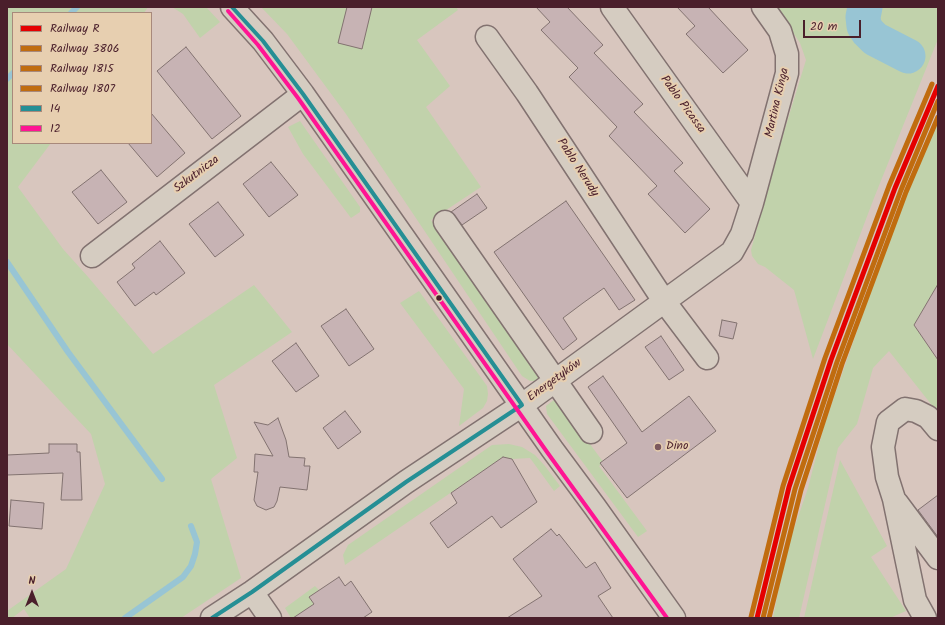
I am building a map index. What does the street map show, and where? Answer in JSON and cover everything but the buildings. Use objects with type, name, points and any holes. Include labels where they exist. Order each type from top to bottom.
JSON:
[{"type":"street","points":[[232,7],[263,41],[303,94],[674,618]]},
{"type":"street","name":"Pablo Picassa","points":[[612,7],[752,203]]},
{"type":"street","name":"Martina Kinga","points":[[752,203],[787,73],[787,54],[780,31],[763,7]]},
{"type":"street","name":"Pablo Nerudy","points":[[487,37],[527,93],[664,302],[707,358]]},
{"type":"street","name":"Szkutnicza","points":[[92,256],[303,94]]},
{"type":"street","name":"Energetyków","points":[[212,618],[252,592],[406,482],[522,405],[732,252],[742,234],[752,203]]},
{"type":"street","points":[[445,222],[591,432]]},
{"type":"street","points":[[925,618],[915,600],[894,499],[887,477],[883,447],[888,422],[905,409],[916,410],[928,417],[938,429]]},
{"type":"street","points":[[894,499],[938,558]]},
{"type":"street","points":[[252,592],[270,618]]},
{"type":"green space","points":[[7,7],[148,7],[145,12],[12,12],[12,144],[50,144],[18,187],[63,249],[153,354],[254,285],[292,332],[214,385],[237,458],[211,479],[241,578],[181,618],[30,618],[24,609],[12,618],[7,618],[7,611],[66,569],[105,484],[91,434],[7,344]]},
{"type":"green space","points":[[172,7],[206,7],[220,22],[200,38],[183,14]]},
{"type":"green space","points":[[261,7],[456,7],[458,10],[417,40],[450,86],[426,107],[481,187],[431,220],[539,374],[537,381],[530,381],[522,376],[346,114],[287,34]]},
{"type":"green space","points":[[776,7],[938,7],[938,39],[874,198],[813,359],[794,290],[765,267],[758,264],[752,256],[751,250],[776,158],[806,60],[800,43]]},
{"type":"green space","points":[[300,121],[360,207],[360,212],[351,218],[303,154],[288,127]]},
{"type":"green space","points":[[938,122],[938,284],[914,325],[938,361],[938,413],[889,351],[873,368],[857,424],[838,448],[799,618],[773,618],[786,552],[808,488],[824,426],[872,288],[914,175]]},
{"type":"green space","points":[[419,291],[487,386],[487,401],[483,408],[459,426],[464,389],[400,303]]},
{"type":"green space","points":[[555,399],[604,463],[599,466],[647,531],[638,537],[547,414],[546,406]]},
{"type":"green space","points":[[509,444],[522,447],[535,455],[560,486],[554,491],[530,458],[512,459],[503,457],[345,565],[343,555],[348,545],[492,445]]},
{"type":"green space","points":[[840,460],[887,546],[871,557],[906,611],[890,618],[804,618]]},
{"type":"green space","points":[[315,586],[319,590],[309,597],[314,604],[291,618],[285,608]]},
{"type":"waterway","points":[[72,12],[77,7]]},
{"type":"waterway","points":[[865,7],[863,17],[864,26],[868,32],[875,39],[908,56]]},
{"type":"waterway","points":[[7,79],[12,74]]},
{"type":"waterway","points":[[7,262],[68,352],[162,479]]},
{"type":"waterway","points":[[125,618],[183,577],[191,566],[197,542],[191,526]]},
{"type":"rail line","name":"1815","points":[[751,617],[783,486],[825,358],[889,186],[932,84]]},
{"type":"rail line","name":"R","points":[[757,618],[789,487],[831,360],[895,188],[938,86]]},
{"type":"rail line","name":"3806","points":[[763,618],[795,489],[837,362],[901,190],[938,101]]},
{"type":"rail line","name":"1807","points":[[769,618],[801,490],[842,364],[906,192],[938,117]]},
{"type":"transit line","name":"14","points":[[212,618],[252,592],[406,482],[522,405],[303,94],[263,41],[232,7]]},
{"type":"transit line","name":"12","points":[[228,11],[258,45],[298,98],[547,452],[667,618]]},
{"type":"place","name":"Dino","points":[[658,447]]}]
